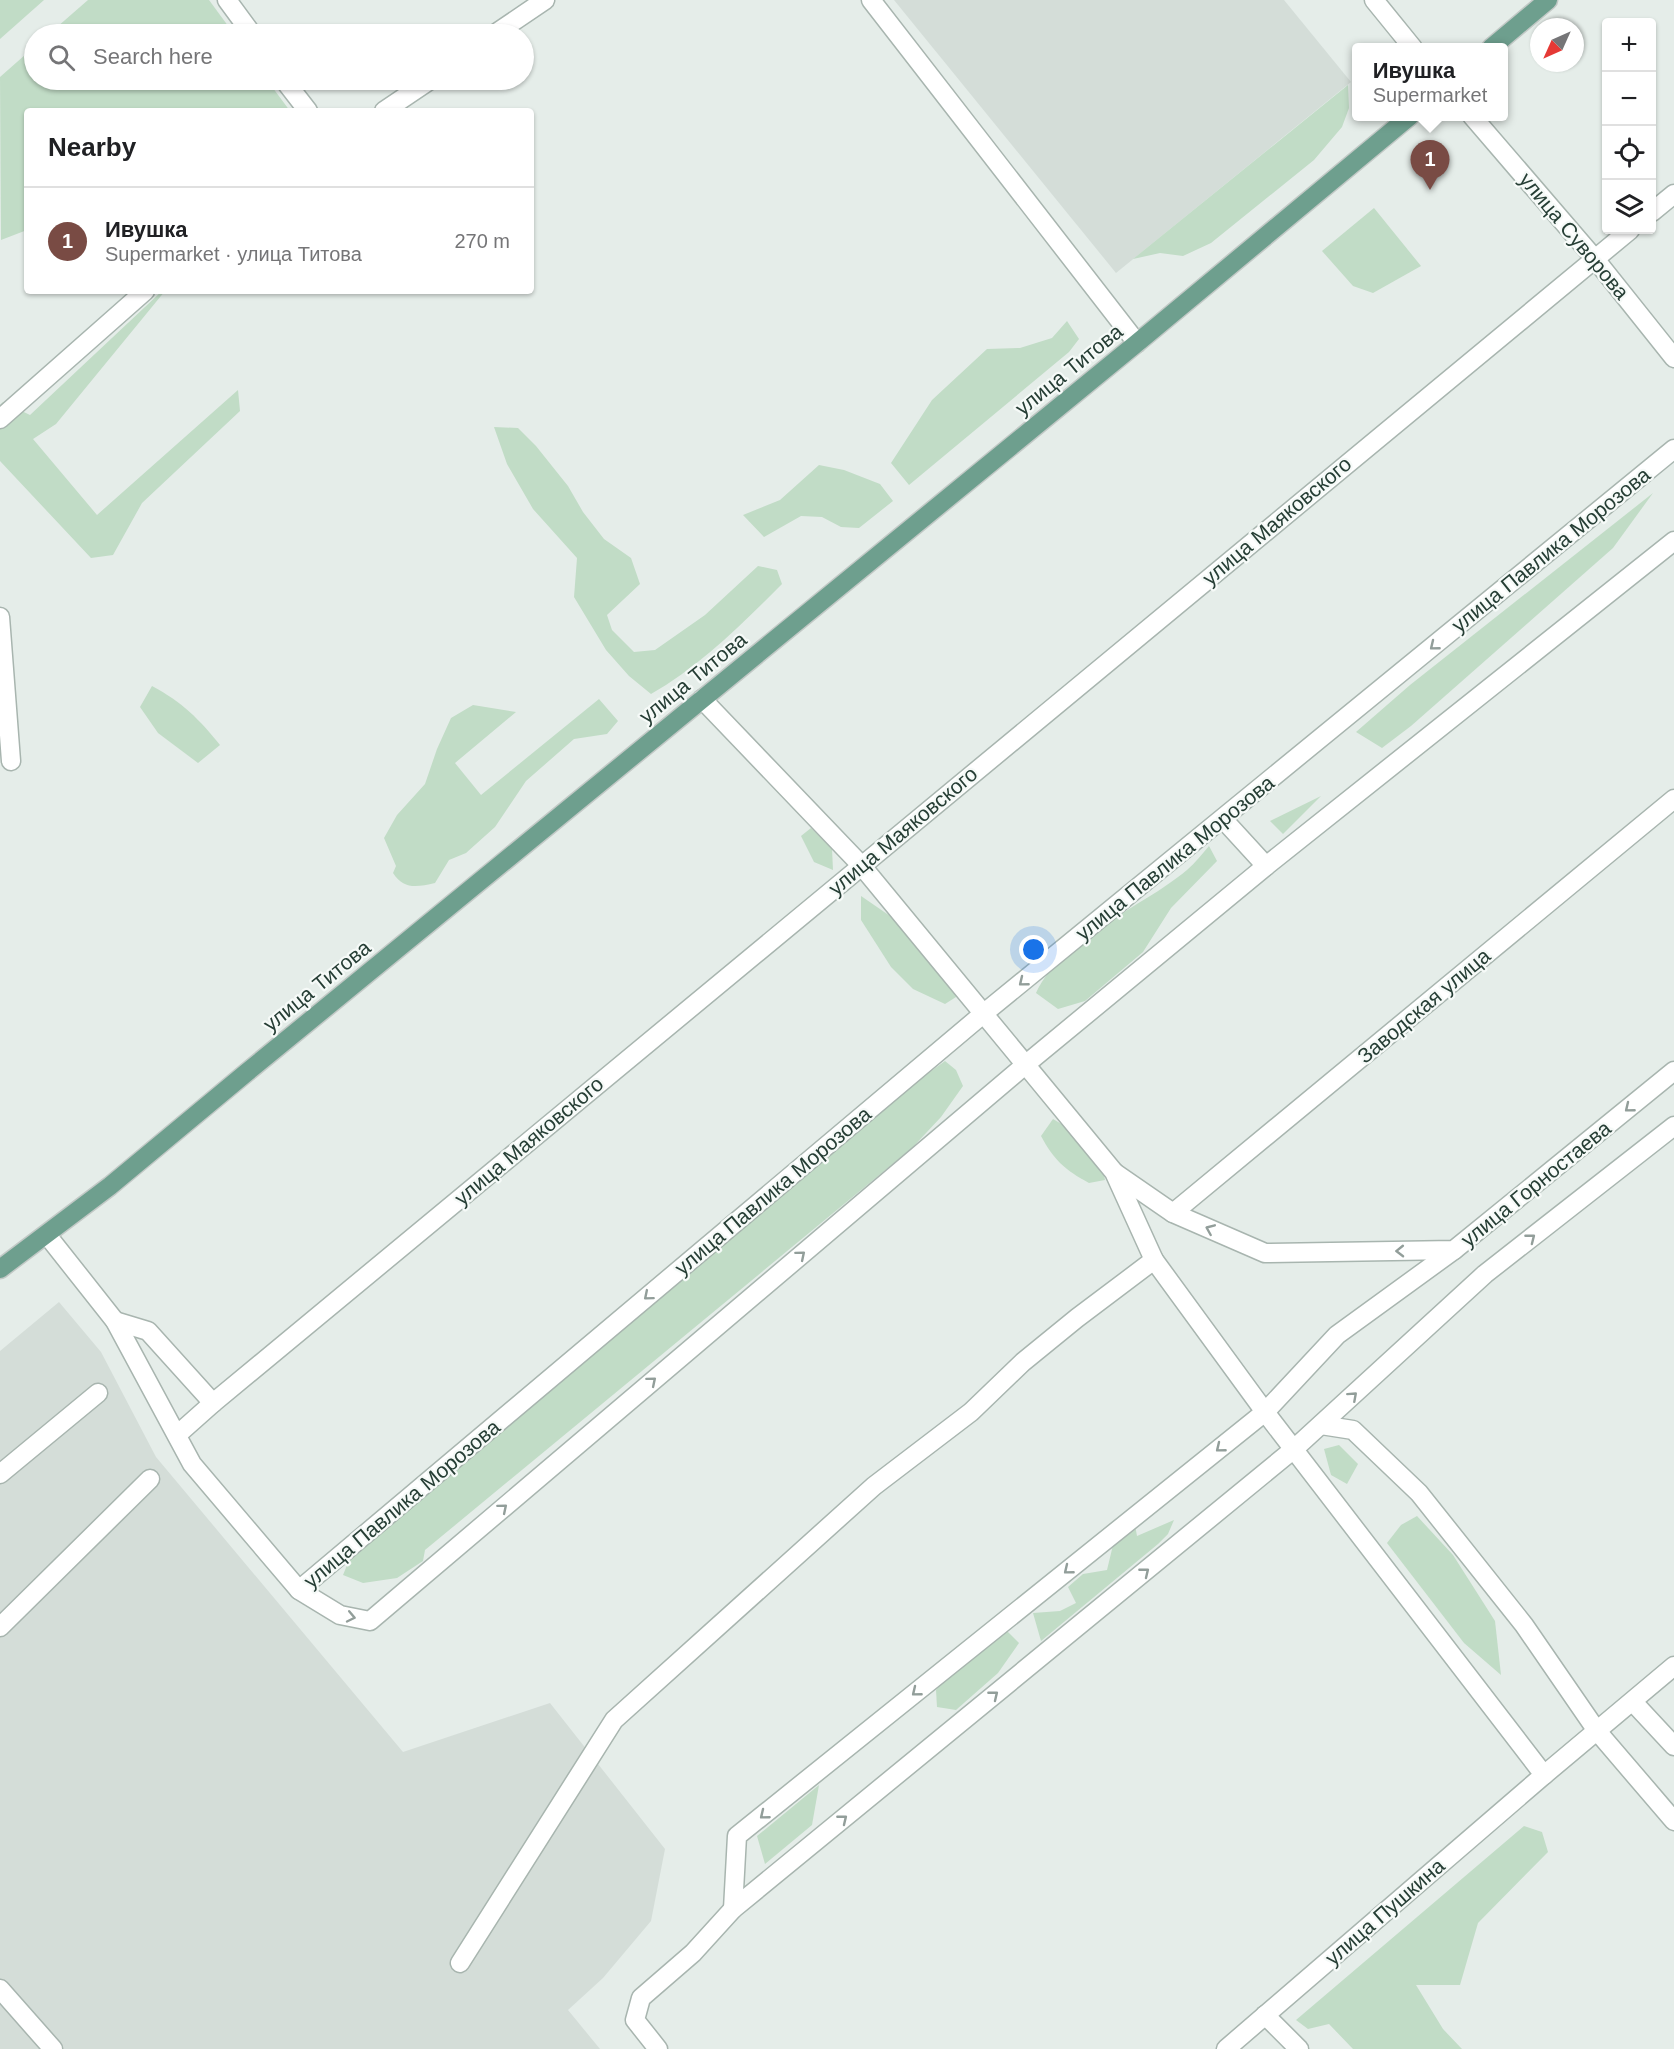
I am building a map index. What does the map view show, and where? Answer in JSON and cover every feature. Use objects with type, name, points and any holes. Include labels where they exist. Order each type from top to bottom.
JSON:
[{"type":"main road","points":[[1497,43],[1548,0]]},
{"type":"main road","name":"улица Титова","points":[[2,1261],[47,1235],[110,1186],[1405,121]]},
{"type":"street","points":[[227,0],[245,24]]},
{"type":"street","points":[[510,24],[545,0]]},
{"type":"street","points":[[871,0],[1137,343]]},
{"type":"street","points":[[1374,0],[1409,43]]},
{"type":"street","points":[[292,90],[306,108]]},
{"type":"street","points":[[388,108],[415,90]]},
{"type":"street","name":"улица Суворова","points":[[1475,121],[1595,259],[1674,358]]},
{"type":"street","points":[[1656,209],[1674,194]]},
{"type":"street","name":"улица Маяковского","points":[[177,1435],[861,865],[1625,234]]},
{"type":"street","points":[[0,419],[142,294]]},
{"type":"street","name":"улица Павлика Морозова","points":[[1674,449],[983,1014],[299,1590],[340,1615],[370,1621],[1025,1065],[1266,866],[1674,541]]},
{"type":"street","points":[[0,617],[10,761]]},
{"type":"street","points":[[702,699],[861,865],[1114,1172],[1154,1260],[1265,1412],[1544,1774]]},
{"type":"street","name":"Заводская улица","points":[[1173,1214],[1674,799]]},
{"type":"street","points":[[1223,819],[1266,866]]},
{"type":"street","name":"улица Горностаева","points":[[1114,1172],[1173,1214],[1265,1253],[1454,1250],[1674,1071]]},
{"type":"street","name":"улица Горностаева","points":[[658,2049],[635,2020],[641,1998],[693,1953],[733,1909],[1294,1449],[1485,1274],[1674,1126]]},
{"type":"street","points":[[47,1235],[115,1322],[192,1464],[299,1590]]},
{"type":"street","points":[[733,1909],[737,1836],[1265,1412],[1337,1335],[1454,1250]]},
{"type":"street","points":[[460,1963],[614,1720],[874,1486],[971,1412],[1023,1362],[1154,1260]]},
{"type":"street","points":[[115,1322],[148,1331],[213,1403]]},
{"type":"street","points":[[0,1474],[98,1393]]},
{"type":"street","points":[[1321,1425],[1353,1430],[1419,1493],[1524,1625],[1597,1731],[1674,1821]]},
{"type":"street","points":[[0,1627],[150,1479]]},
{"type":"street","name":"улица Пушкина","points":[[1226,2049],[1544,1774],[1674,1666]]},
{"type":"street","points":[[1633,1702],[1674,1746]]},
{"type":"street","points":[[0,1989],[52,2049]]},
{"type":"street","points":[[1265,2015],[1299,2049]]},
{"type":"shaded area","points":[[894,0],[1284,0],[1351,82],[1116,273]]},
{"type":"shaded area","points":[[59,1302],[101,1352],[156,1457],[403,1752],[550,1703],[665,1849],[651,1921],[603,1978],[568,2010],[600,2049],[0,2049],[0,1351]]},
{"type":"green space","points":[[0,0],[44,0],[0,39]]},
{"type":"green space","points":[[88,0],[209,0],[227,24],[60,24]]},
{"type":"green space","points":[[24,56],[24,90],[274,90],[288,108],[24,108],[24,231],[1,240],[0,77]]},
{"type":"green space","points":[[1348,85],[1349,108],[1342,127],[1314,160],[1211,243],[1183,256],[1160,253],[1133,259]]},
{"type":"green space","points":[[1374,208],[1421,266],[1373,293],[1353,286],[1322,251]]},
{"type":"green space","points":[[159,294],[163,294],[56,424],[33,439],[97,515],[238,390],[240,411],[142,503],[113,555],[91,558],[0,461],[0,405],[3,402],[30,415]]},
{"type":"green space","points":[[1067,321],[1079,339],[1069,352],[909,485],[891,463],[932,400],[987,349],[1020,348],[1052,338]]},
{"type":"green space","points":[[494,427],[518,428],[536,446],[568,486],[583,512],[604,539],[631,558],[640,584],[607,615],[612,630],[634,652],[655,650],[705,615],[758,566],[777,570],[782,584],[736,629],[687,671],[651,694],[629,676],[606,650],[574,597],[577,558],[533,509],[507,464]]},
{"type":"green space","points":[[819,465],[844,470],[880,484],[893,501],[859,528],[841,527],[822,517],[801,516],[764,537],[743,515],[780,500]]},
{"type":"green space","points":[[1653,493],[1613,548],[1411,726],[1382,748],[1356,732],[1410,685]]},
{"type":"green space","points":[[152,686],[189,712],[220,745],[198,763],[158,733],[140,707]]},
{"type":"green space","points":[[599,699],[618,721],[607,734],[574,739],[526,781],[495,827],[466,853],[449,860],[435,883],[411,886],[397,878],[393,873],[396,866],[384,838],[397,815],[425,784],[451,718],[473,705],[516,712],[455,763],[481,795]]},
{"type":"green space","points":[[1321,796],[1283,834],[1270,821]]},
{"type":"green space","points":[[811,828],[832,849],[833,870],[814,862],[801,836]]},
{"type":"green space","points":[[1209,846],[1217,861],[1171,908],[1143,952],[1085,1001],[1058,1009],[1036,993],[1049,972],[1065,955],[1104,924],[1187,870]]},
{"type":"green space","points":[[861,896],[925,940],[955,976],[956,997],[945,1004],[913,989],[891,967],[861,920]]},
{"type":"green space","points":[[945,1061],[956,1070],[963,1086],[941,1117],[912,1148],[425,1550],[423,1561],[397,1578],[363,1583],[343,1575],[352,1553],[897,1096]]},
{"type":"green space","points":[[1053,1119],[1080,1135],[1101,1160],[1105,1180],[1089,1183],[1073,1174],[1056,1158],[1041,1136]]},
{"type":"green space","points":[[1339,1445],[1358,1464],[1347,1484],[1331,1475],[1324,1449]]},
{"type":"green space","points":[[1417,1516],[1453,1555],[1495,1621],[1501,1675],[1464,1643],[1387,1543],[1401,1525]]},
{"type":"green space","points":[[1174,1520],[1168,1534],[1158,1544],[1041,1641],[1033,1613],[1060,1611],[1076,1603],[1068,1587],[1083,1574],[1107,1570],[1113,1545],[1135,1525],[1137,1536]]},
{"type":"green space","points":[[1007,1631],[1019,1643],[998,1673],[956,1710],[937,1707],[936,1690],[952,1669]]},
{"type":"green space","points":[[819,1785],[812,1825],[765,1864],[757,1836]]},
{"type":"green space","points":[[1524,1826],[1542,1832],[1548,1852],[1478,1923],[1460,1985],[1416,1985],[1443,2029],[1462,2049],[1353,2049],[1329,2024],[1308,2029],[1296,2020]]},
{"type":"place","name":"Ивушка","points":[[1430,190]]}]
